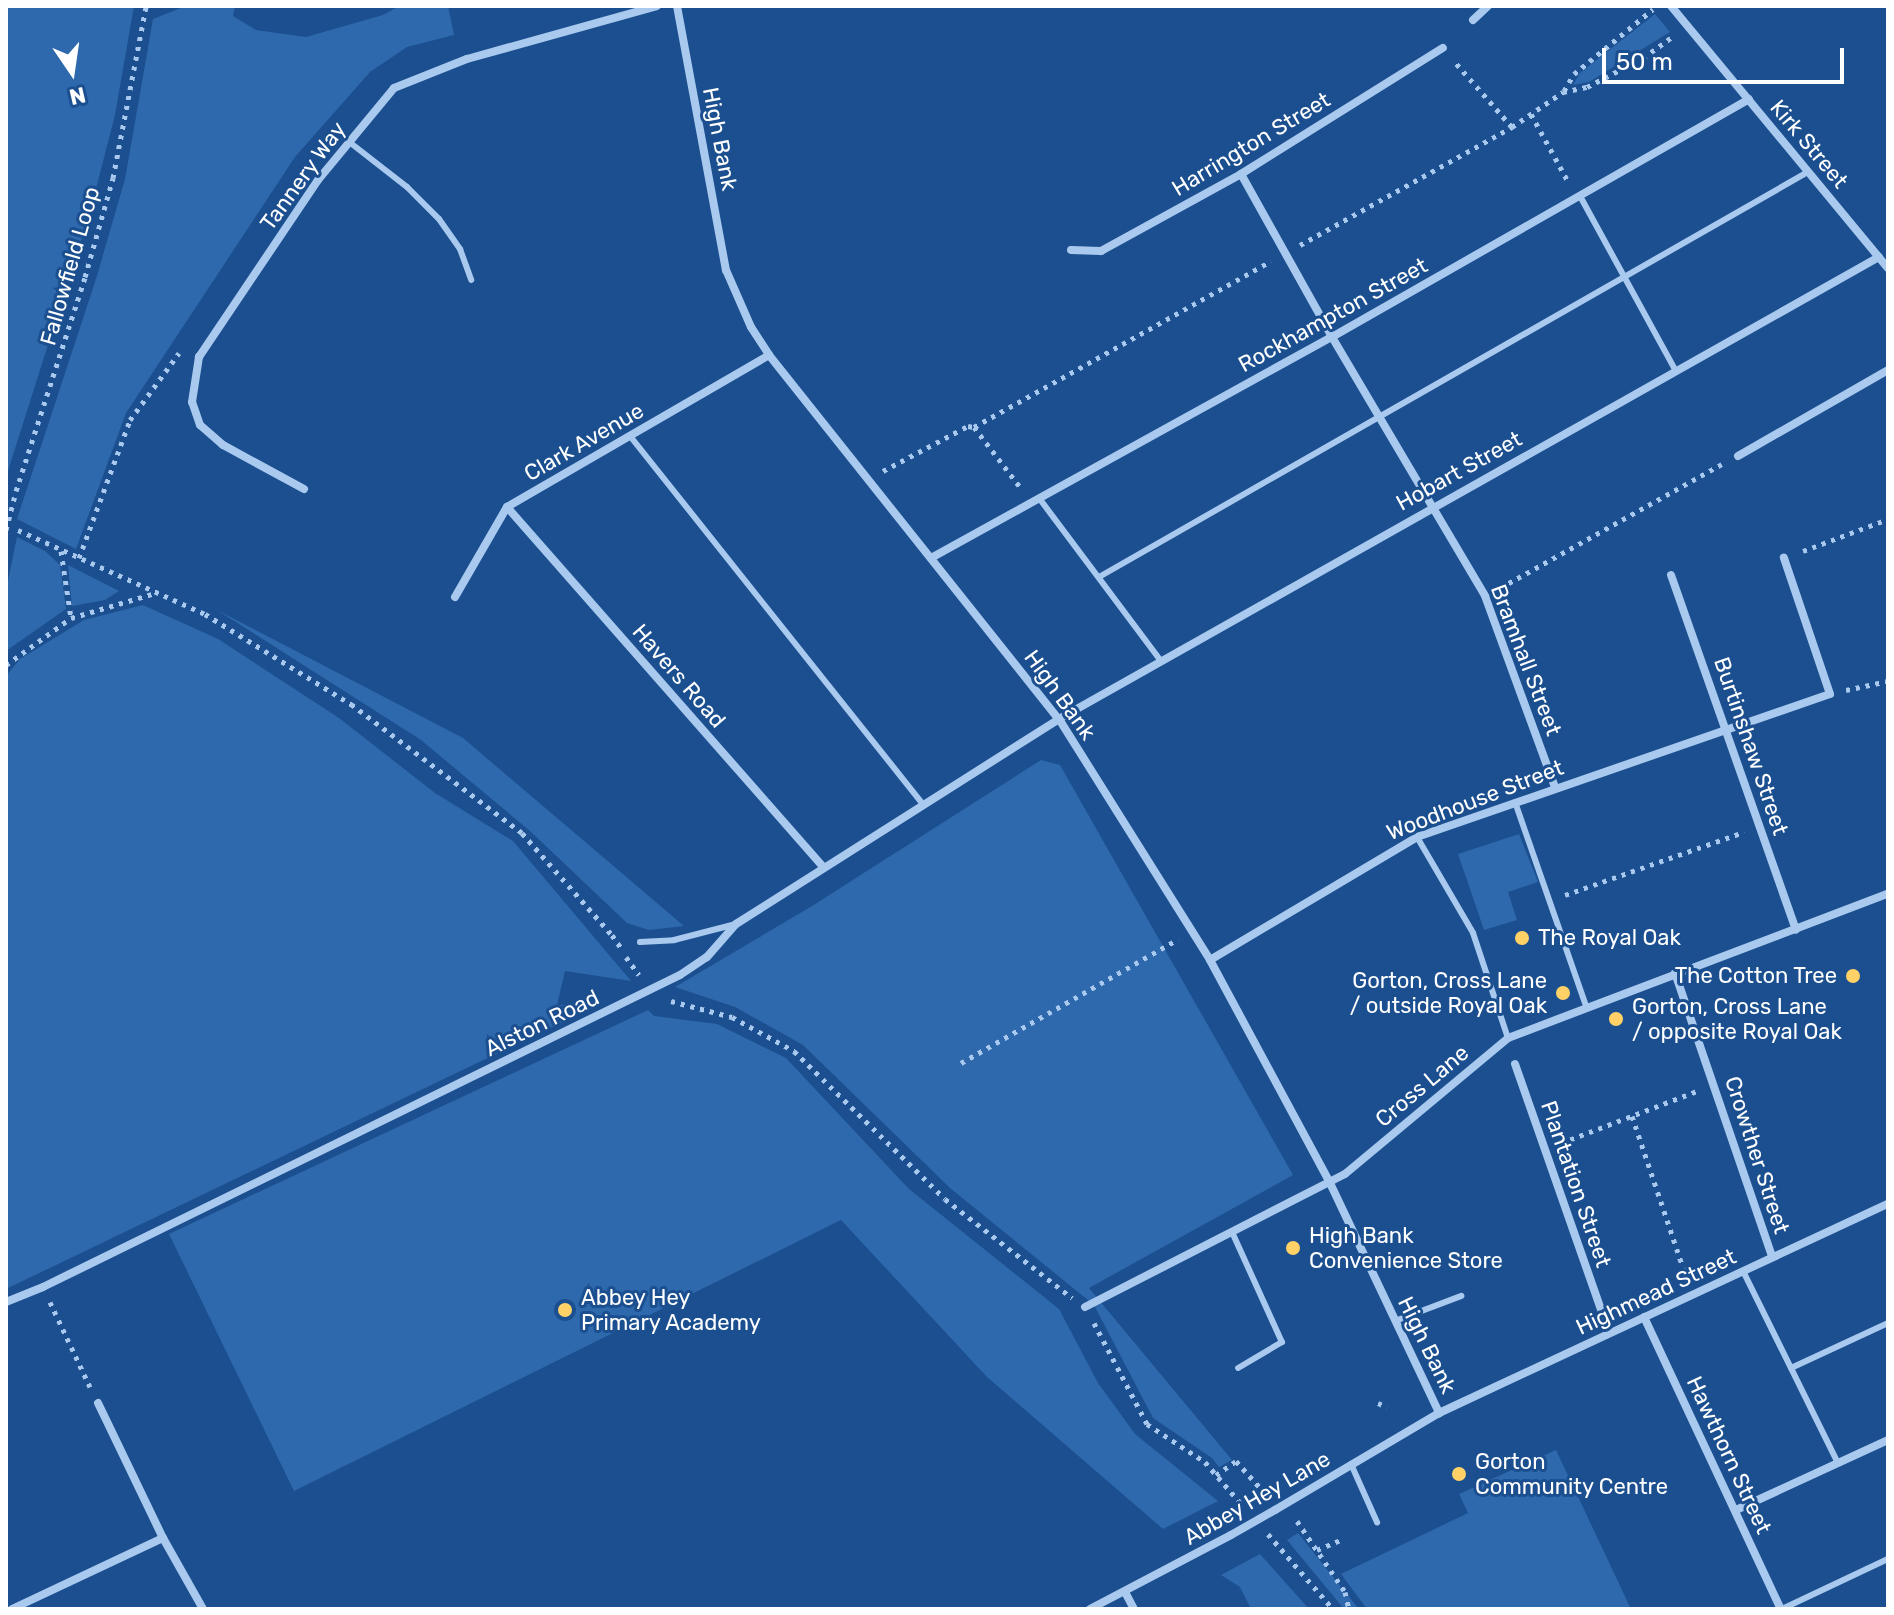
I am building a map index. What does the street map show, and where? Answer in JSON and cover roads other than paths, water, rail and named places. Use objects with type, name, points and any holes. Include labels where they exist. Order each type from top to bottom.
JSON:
[{"type":"street","name":"Tannery Way","points":[[304,489],[223,445],[200,425],[192,402],[199,357],[348,141],[394,88],[467,59],[657,6]]},
{"type":"street","name":"High Bank","points":[[677,6],[726,270],[751,327],[769,355],[1059,719],[1210,960],[1330,1183],[1439,1413]]},
{"type":"street","points":[[1473,20],[1488,6]]},
{"type":"street","name":"Kirk Street","points":[[1671,6],[1888,268]]},
{"type":"street","name":"Harrington Street","points":[[1071,250],[1101,251],[1241,174],[1443,48]]},
{"type":"street","name":"Rockhampton Street","points":[[931,558],[1332,337],[1749,99]]},
{"type":"street","name":"Bramhall Street","points":[[1241,174],[1378,417],[1485,596],[1555,787]]},
{"type":"street","name":"Hobart Street","points":[[1059,719],[1879,257]]},
{"type":"street","name":"Clark Avenue","points":[[455,597],[507,507],[769,355]]},
{"type":"street","points":[[1738,456],[1888,370]]},
{"type":"street","name":"Havers Road","points":[[507,507],[824,868]]},
{"type":"street","name":"Woodhouse Street","points":[[1210,960],[1417,837],[1726,727],[1830,694],[1784,558]]},
{"type":"street","name":"Burtinshaw Street","points":[[1671,575],[1796,930]]},
{"type":"street","name":"Alston Road","points":[[6,1302],[43,1287],[651,989],[707,957],[736,924],[1059,719]]},
{"type":"street","name":"Cross Lane","points":[[1085,1307],[1330,1183],[1508,1038],[1888,894]]},
{"type":"street","name":"Crowther Street","points":[[1675,973],[1772,1257]]},
{"type":"street","name":"Plantation Street","points":[[1515,1064],[1603,1315]]},
{"type":"street","name":"Highmead Street","points":[[1439,1413],[1888,1204]]},
{"type":"street","name":"Hawthorn Street","points":[[1644,1317],[1782,1609]]},
{"type":"street","points":[[98,1403],[163,1538],[203,1609]]},
{"type":"street","name":"Abbey Hey Lane","points":[[1090,1609],[1231,1535],[1439,1413]]},
{"type":"street","points":[[1736,1510],[1888,1440]]},
{"type":"street","points":[[12,1609],[163,1538]]},
{"type":"street","points":[[1125,1592],[1134,1609]]},
{"type":"lane","points":[[348,141],[407,187],[439,219],[460,249],[471,280]]},
{"type":"lane","points":[[1099,577],[1808,172]]},
{"type":"lane","points":[[1580,196],[1676,371]]},
{"type":"lane","points":[[630,436],[923,805]]},
{"type":"lane","points":[[1039,498],[1160,660]]},
{"type":"lane","points":[[1515,802],[1586,1006]]},
{"type":"lane","points":[[1417,837],[1473,933],[1508,1038]]},
{"type":"lane","points":[[640,942],[674,940],[736,924]]},
{"type":"lane","points":[[1232,1232],[1282,1342],[1238,1368]]},
{"type":"lane","points":[[1743,1271],[1838,1463]]},
{"type":"lane","points":[[1395,1321],[1461,1296]]},
{"type":"lane","points":[[1791,1368],[1888,1323]]},
{"type":"lane","points":[[1351,1464],[1377,1522]]},
{"type":"lane","points":[[1782,1609],[1888,1559]]},
{"type":"place","name":"The Royal Oak","points":[[1522,938]]},
{"type":"place","name":"The Cotton Tree","points":[[1853,976]]},
{"type":"place","name":"Gorton, Cross Lane / outside Royal Oak","points":[[1563,993]]},
{"type":"place","name":"Gorton, Cross Lane / opposite Royal Oak","points":[[1616,1019]]},
{"type":"place","name":"High Bank Convenience Store","points":[[1293,1248]]},
{"type":"place","name":"Abbey Hey Primary Academy","points":[[565,1310]]},
{"type":"place","name":"Gorton Community Centre","points":[[1459,1474]]}]
